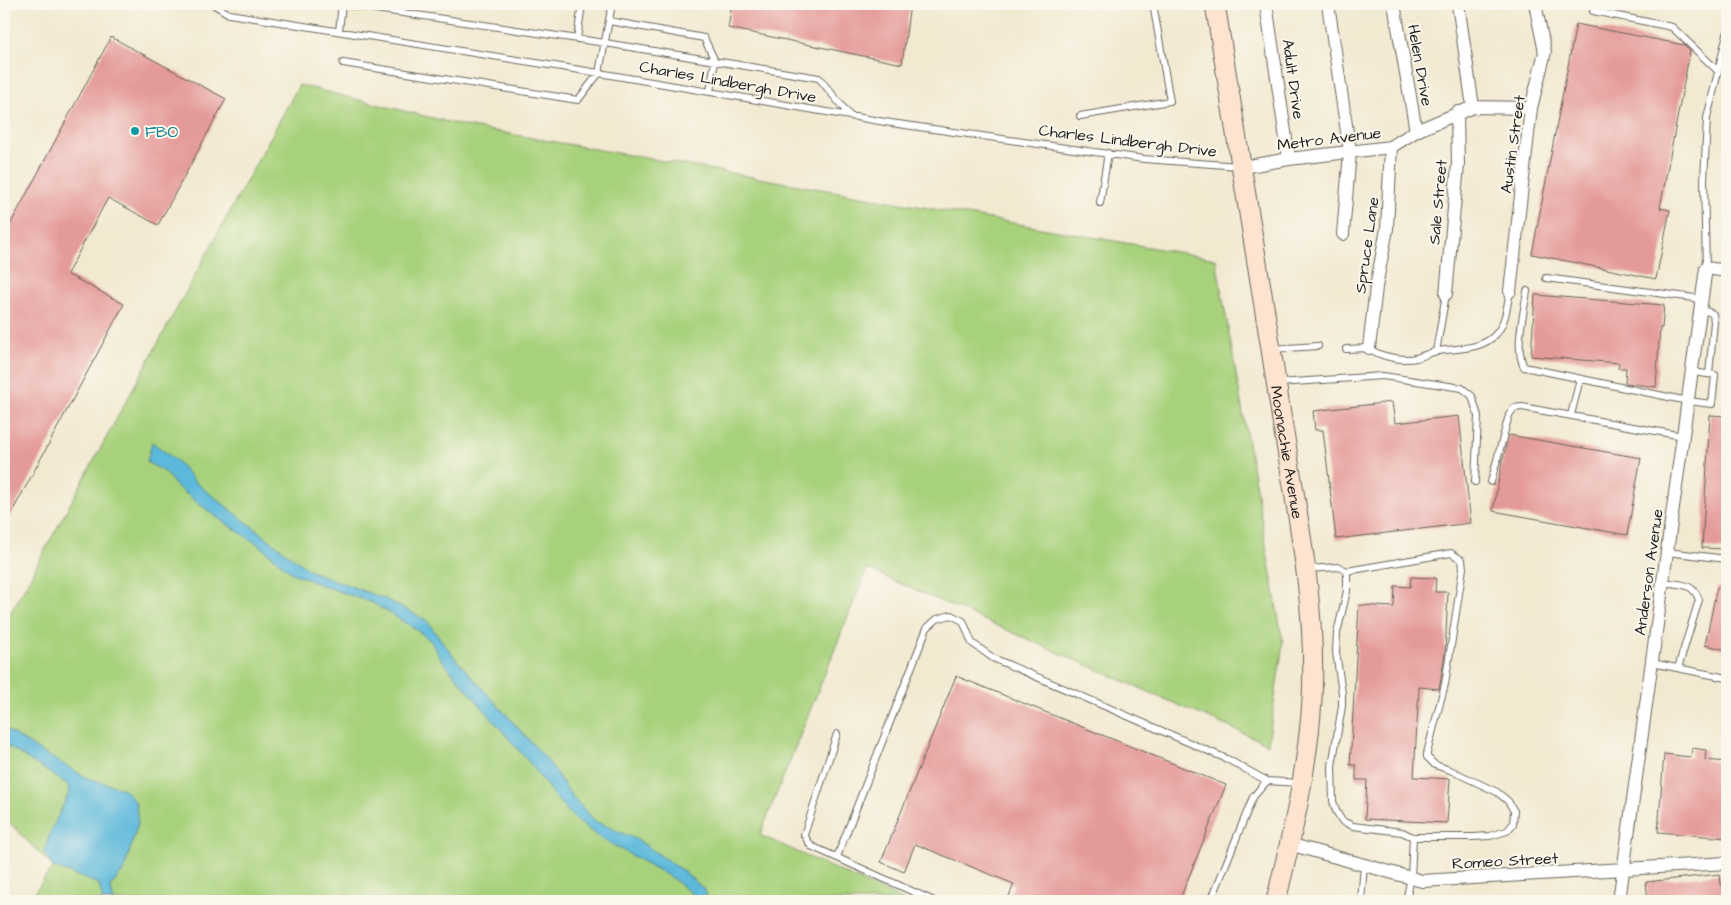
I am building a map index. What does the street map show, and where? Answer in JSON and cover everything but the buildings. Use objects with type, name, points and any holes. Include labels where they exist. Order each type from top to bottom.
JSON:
[{"type":"main road","name":"Moonachie Avenue","points":[[1215,4],[1243,166],[1305,569],[1312,639],[1312,700],[1302,783],[1276,901]]},
{"type":"street","name":"Adult Drive","points":[[1266,4],[1289,159]]},
{"type":"street","points":[[1328,4],[1350,152],[1343,234]]},
{"type":"street","name":"Helen Drive","points":[[1394,4],[1416,131]]},
{"type":"street","points":[[1458,4],[1473,106]]},
{"type":"street","name":"Austin Street","points":[[1510,291],[1531,108],[1545,52],[1535,4]]},
{"type":"street","name":"Metro Avenue","points":[[1243,166],[1391,147],[1416,131],[1473,106],[1531,108]]},
{"type":"street","name":"Sale Street","points":[[1446,294],[1458,165],[1457,112]]},
{"type":"street","name":"Spruce Lane","points":[[1369,348],[1376,287],[1387,229],[1391,147]]},
{"type":"street","points":[[1706,268],[1727,270]]},
{"type":"street","name":"Anderson Avenue","points":[[1619,901],[1706,268]]},
{"type":"street","name":"Romeo Street","points":[[1289,844],[1422,881],[1727,863]]},
{"type":"lane","name":"Charles Lindbergh Drive","points":[[213,4],[229,14],[599,73],[850,116],[1144,159],[1243,166]]},
{"type":"lane","points":[[339,31],[342,4],[605,43],[819,78],[850,116]]},
{"type":"lane","points":[[577,39],[582,4]]},
{"type":"lane","points":[[343,62],[578,100],[599,73],[612,4]]},
{"type":"lane","points":[[1080,116],[1170,101],[1153,4]]},
{"type":"lane","points":[[1594,4],[1593,11],[1672,27],[1718,71]]},
{"type":"lane","points":[[609,21],[704,38],[715,61],[710,92]]},
{"type":"lane","points":[[1706,268],[1704,181],[1707,118],[1727,34]]},
{"type":"lane","points":[[1100,203],[1108,153]]},
{"type":"lane","points":[[1546,278],[1701,305],[1713,314],[1714,322],[1709,374]]},
{"type":"lane","points":[[1346,349],[1369,348],[1376,354],[1385,356],[1415,358],[1488,342],[1497,333],[1504,319],[1510,291]]},
{"type":"lane","points":[[1527,291],[1519,350],[1520,360],[1524,367],[1688,401],[1712,404],[1715,375],[1692,372]]},
{"type":"lane","points":[[1436,352],[1446,294]]},
{"type":"lane","points":[[1271,349],[1318,346]]},
{"type":"lane","points":[[1276,383],[1383,376],[1462,388],[1472,396],[1478,416],[1475,482]]},
{"type":"lane","points":[[1571,415],[1580,379]]},
{"type":"lane","points":[[1491,482],[1509,415],[1514,408],[1522,406],[1683,436]]},
{"type":"lane","points":[[1667,552],[1727,559]]},
{"type":"lane","points":[[1305,569],[1339,567],[1347,571],[1451,553],[1462,560],[1463,568],[1445,684],[1427,758],[1435,765],[1497,792],[1508,801],[1514,811],[1513,824],[1507,831],[1490,836],[1413,837],[1402,832],[1353,826],[1342,821],[1333,801],[1332,766],[1342,706],[1336,652],[1337,633],[1347,591],[1347,571]]},
{"type":"lane","points":[[1663,582],[1692,587],[1696,591],[1699,600],[1678,668]]},
{"type":"lane","points":[[837,857],[927,628],[937,619],[951,616],[963,621],[972,643],[993,658],[1227,760],[1267,781],[1302,783]]},
{"type":"lane","points":[[1652,663],[1727,678]]},
{"type":"lane","points":[[837,734],[804,835],[811,846],[934,901]]},
{"type":"lane","points":[[1211,901],[1253,797],[1267,781]]},
{"type":"lane","points":[[1406,901],[1412,878],[1413,837]]},
{"type":"lane","points":[[1361,901],[1364,865]]},
{"type":"green space","points":[[299,85],[465,126],[1216,259],[1283,643],[1268,744],[867,569],[760,835],[905,901],[28,901],[53,867],[4,817],[4,625]]},
{"type":"water","points":[[152,442],[179,463],[196,483],[310,571],[385,599],[426,620],[455,658],[548,761],[571,795],[595,821],[638,840],[683,871],[705,890],[708,901],[695,901],[692,894],[672,878],[599,837],[575,819],[442,660],[430,640],[373,603],[292,573],[262,547],[215,516],[176,486],[166,473],[147,462]]},
{"type":"water","points":[[4,728],[87,778],[124,789],[136,803],[138,823],[124,870],[110,887],[114,901],[103,901],[99,884],[53,867],[44,852],[51,831],[70,791],[67,784],[4,744]]},
{"type":"place","name":"FBO","points":[[135,131]]}]
